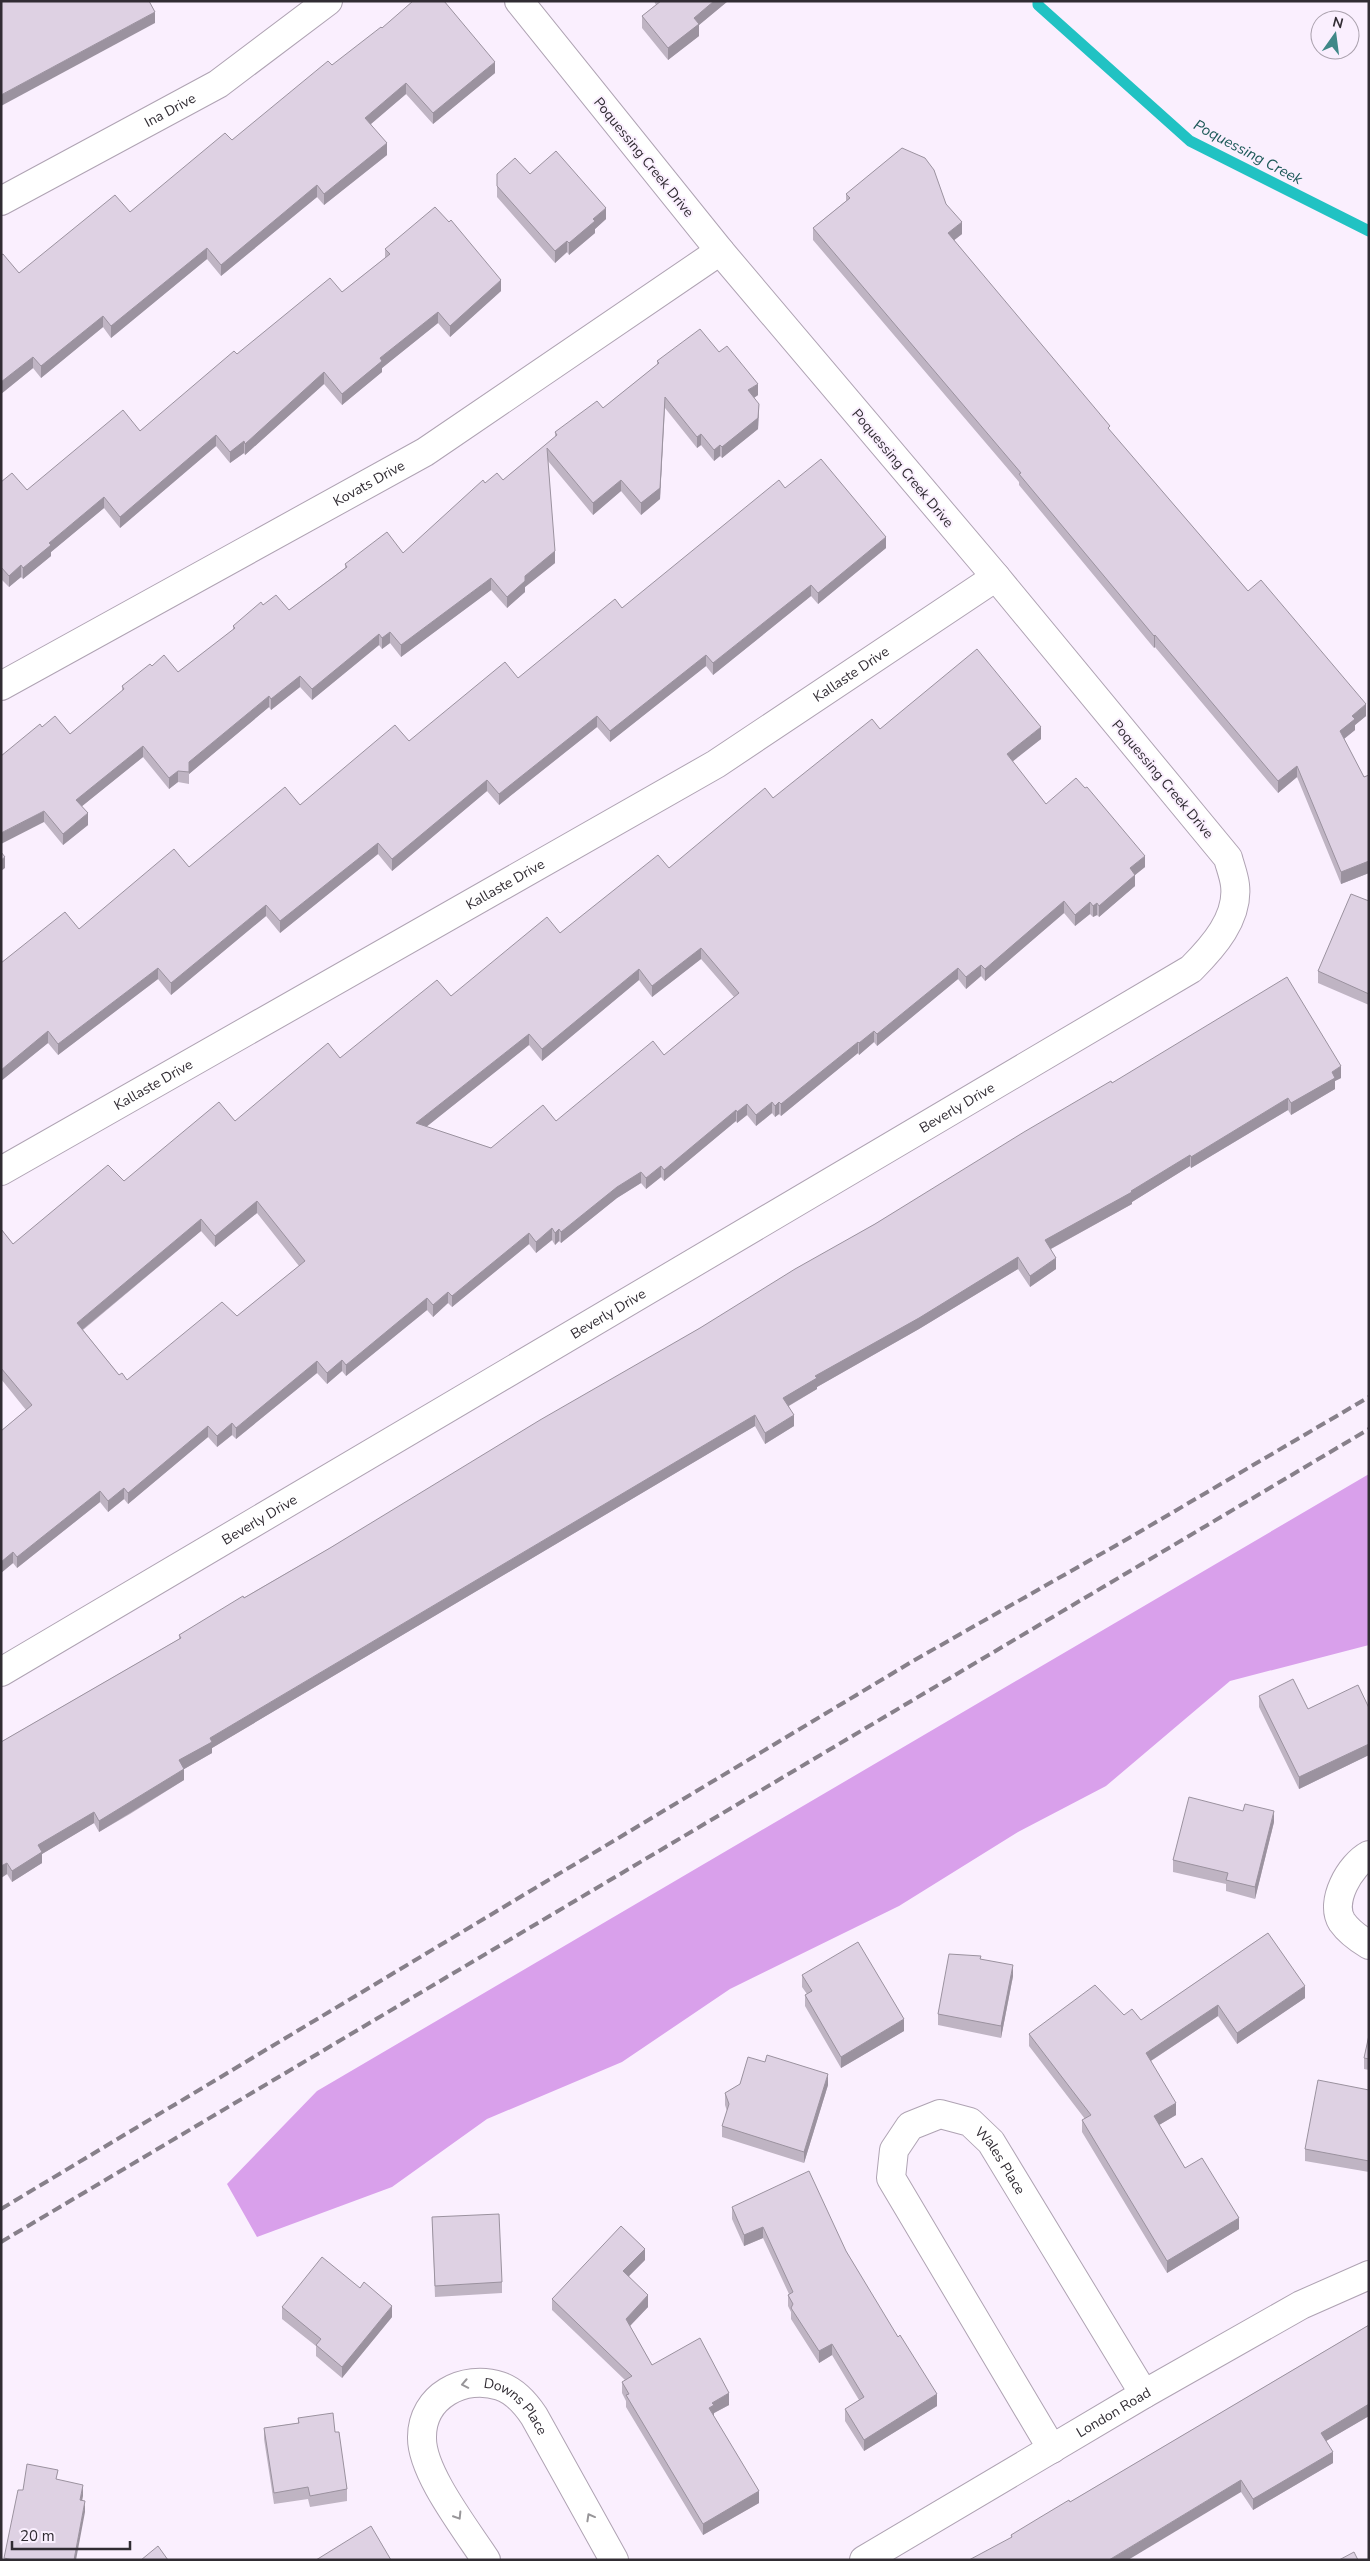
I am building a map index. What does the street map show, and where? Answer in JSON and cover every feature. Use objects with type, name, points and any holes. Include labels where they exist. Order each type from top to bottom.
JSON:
[{"type":"street","name":"Ina Drive","points":[[1,201],[218,84],[328,1]]},
{"type":"street","name":"Poquessing Creek Drive","points":[[519,1],[720,251],[996,577],[1228,858],[1235,885],[1234,905],[1226,924],[1211,949]]},
{"type":"street","name":"Kovats Drive","points":[[1,686],[425,452],[720,251]]},
{"type":"street","name":"Kallaste Drive","points":[[1,1171],[716,764],[996,577]]},
{"type":"street","name":"Beverly Drive","points":[[1,1672],[1192,969],[1211,949]]},
{"type":"street","points":[[1369,1855],[1362,1858],[1344,1880],[1339,1901],[1341,1921],[1356,1937],[1369,1945]]},
{"type":"street","name":"Wales Place","points":[[1052,2449],[891,2178],[894,2150],[910,2126],[940,2114],[970,2122],[991,2142],[1144,2394]]},
{"type":"street","name":"London Road","points":[[864,2560],[1144,2394],[1301,2305],[1369,2275]]},
{"type":"street","name":"Downs Place","points":[[486,2560],[432,2474],[424,2455],[422,2437],[428,2409],[448,2391],[470,2383],[502,2386],[524,2402],[534,2416],[614,2560]]},
{"type":"shaded area","points":[[1369,1474],[1369,1645],[1230,1681],[1106,1786],[1018,1832],[899,1906],[730,1989],[622,2062],[487,2119],[392,2187],[257,2237],[227,2184],[317,2091]]},
{"type":"building","points":[[1,1],[149,1],[155,12],[1,95]]},
{"type":"building","points":[[413,1],[444,1],[495,62],[433,113],[406,83],[365,118],[387,143],[324,194],[317,185],[221,265],[207,248],[111,326],[103,316],[41,366],[33,357],[1,382],[1,255],[3,254],[19,273],[115,195],[130,212],[225,133],[232,140],[328,61],[332,65],[382,28]]},
{"type":"building","points":[[661,1],[714,1],[694,18],[699,24],[668,48],[642,16]]},
{"type":"building","points":[[902,148],[925,158],[934,170],[946,204],[962,222],[948,233],[1110,426],[1108,428],[1248,591],[1261,580],[1366,704],[1352,716],[1355,719],[1340,731],[1364,777],[1369,775],[1369,861],[1341,872],[1297,766],[1278,781],[1154,636],[1019,474],[1021,473],[813,228],[850,198],[846,194]]},
{"type":"building","points":[[556,151],[606,208],[593,219],[595,221],[569,243],[567,241],[555,251],[497,186],[497,174],[515,158],[530,174]]},
{"type":"building","points":[[435,207],[449,222],[451,220],[501,280],[450,326],[438,312],[380,358],[382,361],[342,394],[324,372],[245,444],[244,441],[230,452],[216,435],[120,517],[104,497],[49,543],[51,545],[23,568],[21,565],[9,576],[1,567],[1,482],[12,473],[27,490],[123,410],[140,431],[234,351],[237,354],[330,278],[342,292],[390,254],[385,249]]},
{"type":"building","points":[[700,329],[719,352],[727,346],[758,384],[748,390],[759,404],[758,418],[722,447],[720,445],[714,450],[701,434],[697,437],[665,397],[660,488],[641,503],[621,480],[593,503],[547,448],[555,551],[525,576],[525,581],[507,597],[491,578],[401,645],[390,632],[382,638],[379,634],[312,689],[300,676],[271,699],[269,696],[189,762],[189,772],[178,771],[169,778],[143,746],[76,800],[88,813],[63,834],[44,811],[1,833],[1,756],[40,724],[42,727],[55,716],[70,734],[124,689],[122,686],[150,664],[152,666],[164,655],[178,672],[235,628],[233,626],[261,602],[263,605],[276,595],[289,610],[347,567],[345,564],[387,532],[403,553],[483,480],[485,483],[497,473],[503,480],[557,435],[555,432],[597,401],[603,408],[659,363],[657,361]]},
{"type":"building","points":[[821,459],[886,537],[818,593],[811,585],[713,663],[706,655],[610,731],[597,716],[499,794],[487,780],[392,859],[378,843],[280,921],[266,905],[171,983],[158,968],[58,1044],[48,1031],[1,1070],[1,963],[65,912],[79,929],[174,849],[189,867],[285,787],[300,805],[395,725],[409,741],[505,662],[518,678],[615,599],[622,608],[779,480],[785,488]]},
{"type":"building","points":[[977,649],[1041,727],[1007,754],[1046,804],[1076,778],[1085,788],[1087,787],[1145,856],[1130,868],[1135,875],[1099,906],[1097,903],[1093,906],[1090,902],[1075,915],[1064,901],[985,969],[981,965],[966,977],[958,968],[877,1034],[874,1031],[858,1042],[781,1104],[779,1102],[775,1106],[772,1102],[756,1115],[747,1104],[737,1112],[736,1110],[664,1170],[661,1166],[646,1178],[641,1172],[617,1187],[561,1232],[559,1229],[555,1233],[552,1228],[536,1242],[529,1233],[452,1296],[448,1292],[433,1305],[427,1298],[346,1365],[342,1360],[327,1373],[317,1361],[236,1428],[232,1423],[217,1436],[208,1426],[128,1493],[124,1488],[108,1501],[100,1491],[17,1557],[13,1552],[1,1562],[1,1431],[32,1405],[1,1368],[1,1229],[13,1244],[108,1165],[124,1181],[219,1102],[235,1121],[328,1043],[340,1058],[437,980],[451,996],[547,917],[560,933],[658,855],[669,868],[765,788],[773,798],[872,719],[880,729]],"holes":[[[701,948],[739,993],[664,1055],[653,1041],[556,1121],[543,1105],[491,1148],[416,1123],[529,1034],[542,1049],[639,969],[652,986]],[[257,1201],[305,1261],[237,1316],[222,1302],[127,1380],[122,1373],[119,1375],[77,1323],[201,1219],[215,1236]]]},
{"type":"building","points":[[1,852],[5,857],[1,860]]},
{"type":"building","points":[[1351,894],[1369,901],[1369,994],[1318,971]]},
{"type":"building","points":[[1287,977],[1341,1066],[1332,1072],[1335,1078],[1291,1103],[1288,1098],[1191,1157],[1190,1155],[1132,1192],[1045,1240],[1056,1258],[1030,1276],[1018,1257],[919,1318],[815,1376],[817,1378],[783,1398],[794,1415],[765,1433],[755,1415],[210,1738],[212,1742],[179,1760],[184,1769],[99,1821],[94,1812],[38,1845],[42,1852],[12,1871],[7,1863],[1,1866],[1,1742],[181,1638],[179,1635],[243,1596],[244,1598],[330,1548],[540,1420],[700,1328],[795,1269],[875,1224],[1024,1132],[1111,1081],[1112,1083]]},
{"type":"building","points":[[1293,1679],[1308,1709],[1358,1685],[1369,1708],[1369,1744],[1299,1777],[1259,1696]]},
{"type":"building","points":[[1189,1797],[1243,1811],[1245,1804],[1274,1811],[1255,1887],[1226,1880],[1228,1873],[1173,1860]]},
{"type":"building","points":[[1268,1933],[1305,1986],[1237,2033],[1218,2005],[1146,2053],[1176,2103],[1154,2116],[1185,2168],[1202,2158],[1239,2218],[1167,2261],[1082,2120],[1091,2115],[1029,2034],[1095,1985],[1124,2015],[1132,2009],[1141,2020]]},
{"type":"building","points":[[858,1942],[904,2019],[841,2057],[805,1995],[812,1991],[802,1975]]},
{"type":"building","points":[[949,1954],[981,1956],[980,1959],[1013,1965],[1001,2026],[938,2014]]},
{"type":"building","points":[[1369,2035],[1369,2059],[1364,2058]]},
{"type":"building","points":[[767,2055],[828,2074],[804,2152],[722,2126],[729,2104],[725,2093],[740,2084],[748,2057],[765,2062]]},
{"type":"building","points":[[1318,2080],[1369,2090],[1369,2161],[1305,2149]]},
{"type":"building","points":[[809,2171],[846,2251],[898,2337],[900,2335],[937,2394],[864,2440],[845,2409],[864,2397],[832,2344],[819,2351],[791,2308],[793,2304],[788,2295],[793,2292],[763,2227],[744,2235],[732,2207]]},
{"type":"building","points":[[499,2214],[502,2282],[435,2286],[432,2217]]},
{"type":"building","points":[[621,2226],[645,2249],[623,2271],[648,2295],[626,2319],[652,2365],[700,2338],[729,2393],[712,2403],[714,2405],[709,2408],[759,2491],[703,2524],[626,2395],[629,2394],[622,2382],[632,2376],[552,2299]]},
{"type":"building","points":[[322,2257],[360,2288],[364,2282],[392,2306],[342,2367],[316,2345],[321,2339],[282,2307]]},
{"type":"building","points":[[1369,2325],[1369,2404],[1321,2433],[1333,2452],[1253,2499],[1241,2480],[1109,2560],[969,2560],[1012,2537],[1011,2535],[1069,2500],[1070,2502]]},
{"type":"building","points":[[333,2413],[335,2432],[339,2432],[347,2489],[310,2496],[308,2487],[274,2493],[264,2428],[299,2423],[298,2418]]},
{"type":"building","points":[[27,2464],[58,2470],[56,2479],[83,2485],[80,2500],[85,2501],[74,2560],[13,2560],[4,2558],[18,2490],[23,2490]]},
{"type":"building","points":[[371,2526],[391,2560],[316,2560]]},
{"type":"building","points":[[158,2546],[168,2560],[141,2560]]},
{"type":"building","points":[[1354,2552],[1358,2560],[1339,2560]]},
{"type":"waterway","name":"Poquessing Creek","points":[[1038,1],[1038,5],[1190,141],[1369,231]]},
{"type":"railway","points":[[1,2209],[913,1661],[1129,1538],[1369,1397]]},
{"type":"railway","points":[[1,2242],[1369,1429]]}]
